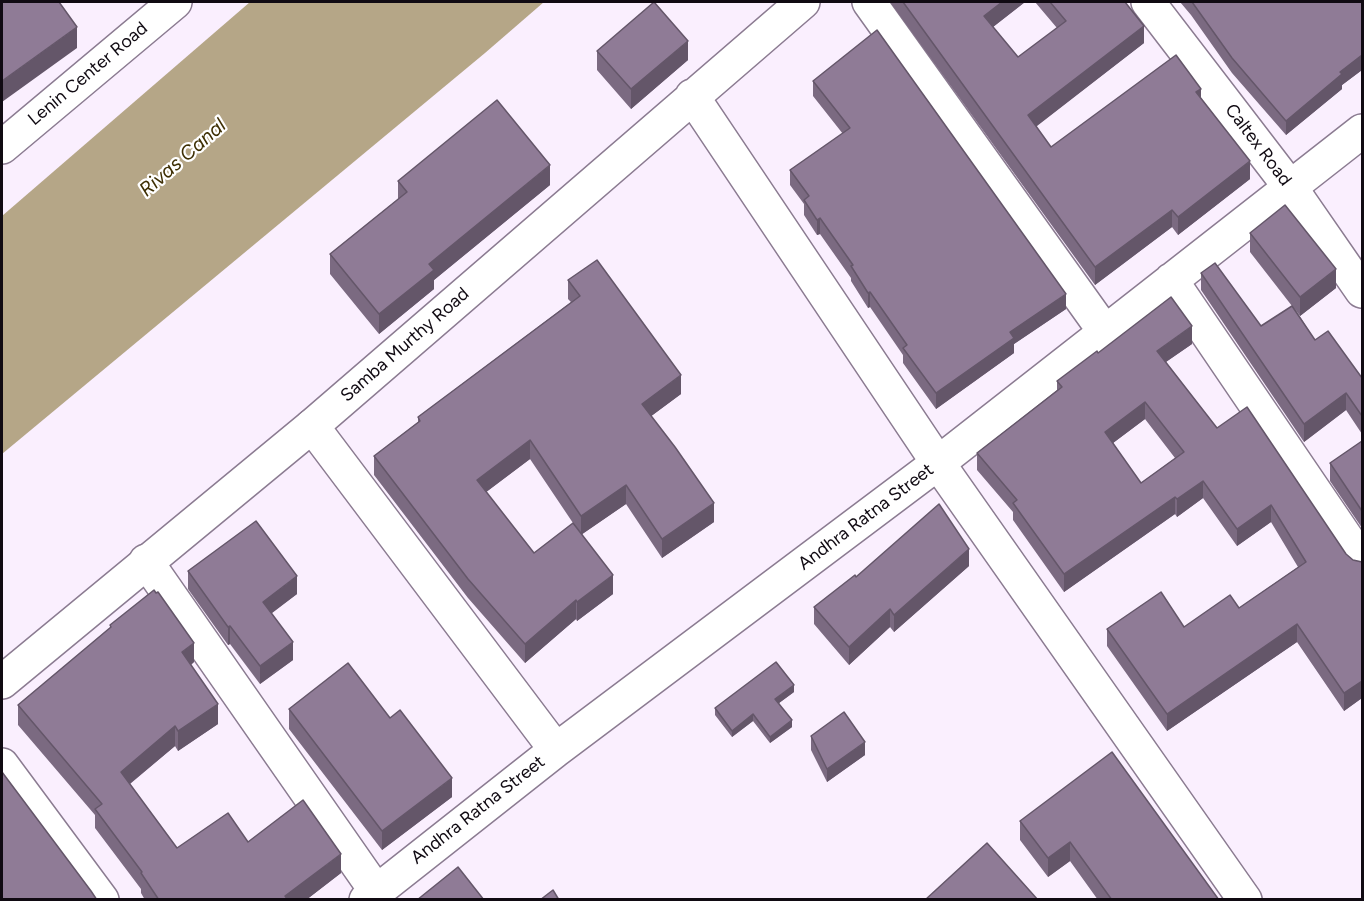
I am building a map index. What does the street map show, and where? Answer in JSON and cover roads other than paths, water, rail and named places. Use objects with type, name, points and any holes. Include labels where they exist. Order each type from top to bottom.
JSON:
[{"type":"street","name":"Lenin Center Road","points":[[2,147],[175,2]]},
{"type":"street","name":"Samba Murthy Road","points":[[2,682],[312,426],[802,2]]},
{"type":"street","points":[[869,2],[1105,332]]},
{"type":"street","name":"Caltex Road","points":[[1148,2],[1290,187],[1362,291]]},
{"type":"street","points":[[692,96],[938,463],[1245,900]]},
{"type":"street","name":"Andhra Ratna Street","points":[[371,895],[556,750],[938,463],[1362,130]]},
{"type":"street","points":[[1171,279],[1362,561]]},
{"type":"street","points":[[312,426],[556,750]]},
{"type":"street","points":[[146,561],[371,895]]},
{"type":"street","points":[[2,765],[102,900]]},
{"type":"water","name":"Rivas Canal","points":[[250,2],[544,2],[2,454],[2,216]]}]
